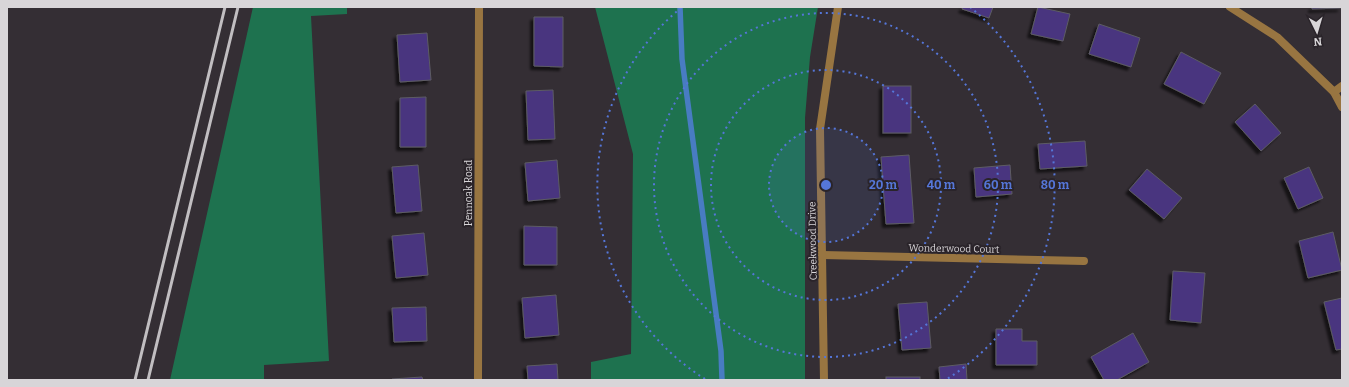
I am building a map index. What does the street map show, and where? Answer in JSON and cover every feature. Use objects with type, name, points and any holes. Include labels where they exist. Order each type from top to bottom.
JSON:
[{"type":"street","name":"Pennoak Road","points":[[478,380],[479,7]]},
{"type":"street","name":"Creekwood Drive","points":[[824,380],[820,129],[838,7]]},
{"type":"street","points":[[1230,7],[1277,37],[1334,92],[1342,107]]},
{"type":"street","points":[[1334,92],[1342,86]]},
{"type":"street","name":"Wonderwood Court","points":[[823,255],[1084,261]]},
{"type":"green space","points":[[253,7],[347,7],[347,14],[311,16],[329,361],[264,365],[264,380],[170,380]]},
{"type":"green space","points":[[595,7],[818,7],[810,57],[805,118],[805,380],[591,380],[591,362],[631,354],[633,154]]},
{"type":"building","points":[[963,7],[993,7],[989,18],[962,9]]},
{"type":"building","points":[[1038,7],[1070,14],[1063,41],[1031,34]]},
{"type":"building","points":[[1312,7],[1341,7],[1341,8],[1312,9]]},
{"type":"building","points":[[534,17],[563,17],[563,67],[534,66]]},
{"type":"building","points":[[1099,24],[1140,38],[1131,67],[1089,54]]},
{"type":"building","points":[[427,33],[431,80],[400,82],[397,35]]},
{"type":"building","points":[[1181,52],[1221,73],[1204,104],[1164,84]]},
{"type":"building","points":[[883,86],[911,86],[911,133],[883,133]]},
{"type":"building","points":[[553,90],[555,139],[528,140],[526,91]]},
{"type":"building","points":[[426,97],[426,147],[400,147],[400,98]]},
{"type":"building","points":[[1255,104],[1281,133],[1261,151],[1235,122]]},
{"type":"building","points":[[1085,141],[1087,166],[1040,169],[1038,144]]},
{"type":"building","points":[[909,155],[914,223],[886,224],[881,157]]},
{"type":"building","points":[[557,160],[560,198],[528,201],[525,163]]},
{"type":"building","points":[[418,165],[422,211],[396,213],[392,167]]},
{"type":"building","points":[[1010,165],[1012,194],[976,197],[974,168]]},
{"type":"building","points":[[1309,167],[1323,198],[1298,209],[1284,178]]},
{"type":"building","points":[[1147,169],[1182,198],[1164,219],[1129,190]]},
{"type":"building","points":[[524,226],[557,227],[557,265],[524,265]]},
{"type":"building","points":[[1333,232],[1342,270],[1308,278],[1299,241]]},
{"type":"building","points":[[424,233],[428,275],[396,278],[392,236]]},
{"type":"building","points":[[1173,271],[1205,273],[1201,323],[1170,320]]},
{"type":"building","points":[[556,295],[559,335],[525,338],[522,298]]},
{"type":"building","points":[[1342,298],[1342,349],[1336,350],[1324,302]]},
{"type":"building","points":[[927,302],[931,348],[902,350],[898,304]]},
{"type":"building","points":[[426,307],[427,341],[394,342],[392,308]]},
{"type":"building","points":[[996,329],[1022,329],[1022,341],[1037,341],[1037,365],[996,365]]},
{"type":"building","points":[[1133,333],[1149,362],[1117,380],[1104,380],[1091,357]]},
{"type":"building","points":[[557,364],[558,380],[528,380],[527,366]]},
{"type":"building","points":[[966,364],[967,380],[940,380],[939,367]]},
{"type":"building","points":[[422,377],[423,380],[392,380],[392,379]]},
{"type":"building","points":[[886,377],[920,377],[920,380],[886,380]]},
{"type":"waterway","points":[[680,7],[682,59],[721,351],[722,380]]},
{"type":"railway","points":[[135,380],[225,7]]},
{"type":"railway","points":[[148,380],[238,7]]}]
